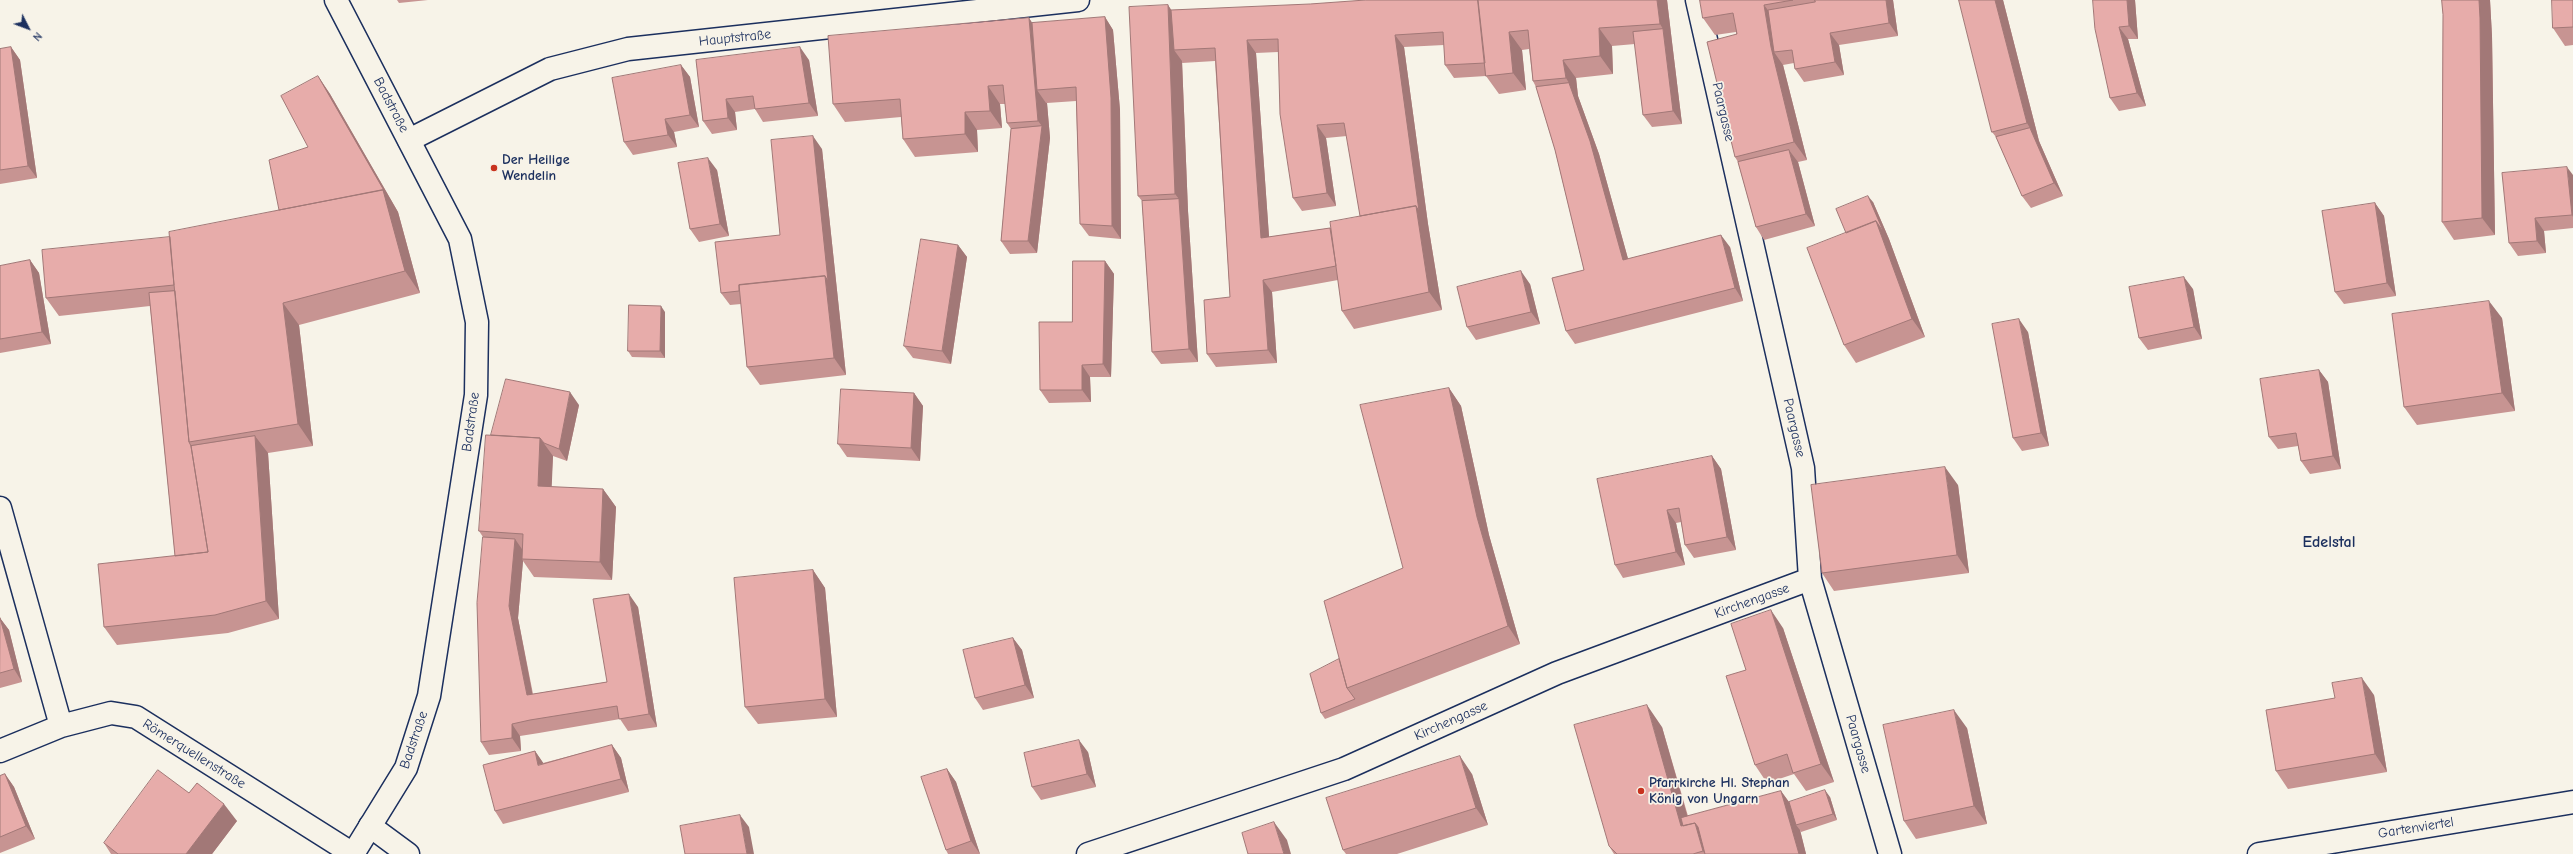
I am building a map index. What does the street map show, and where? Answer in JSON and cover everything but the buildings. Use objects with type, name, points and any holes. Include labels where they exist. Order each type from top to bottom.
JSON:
[{"type":"street","name":"Badstraße","points":[[336,0],[410,140],[460,239],[477,322],[476,395],[429,696],[406,768],[353,854]]},
{"type":"street","name":"Hauptstraße","points":[[410,140],[550,68],[628,49],[1078,0]]},
{"type":"street","name":"Paargasse","points":[[1697,0],[1803,468],[1810,579],[1890,854]]},
{"type":"street","points":[[0,508],[61,726]]},
{"type":"street","name":"Kirchengasse","points":[[1088,854],[1344,769],[1557,673],[1810,579]]},
{"type":"street","name":"Römerquellenstraße","points":[[0,751],[61,726],[111,713],[136,717],[353,854]]},
{"type":"street","name":"Gartenviertel","points":[[2259,854],[2573,802]]},
{"type":"street","points":[[370,826],[408,854]]},
{"type":"place","name":"Der Heilige Wendelin","points":[[494,168]]},
{"type":"place","name":"Pfarrkirche Hl. Stephan König von Ungarn","points":[[1641,791]]},
{"type":"district","name":"Edelstal","points":[[2329,542]]}]
